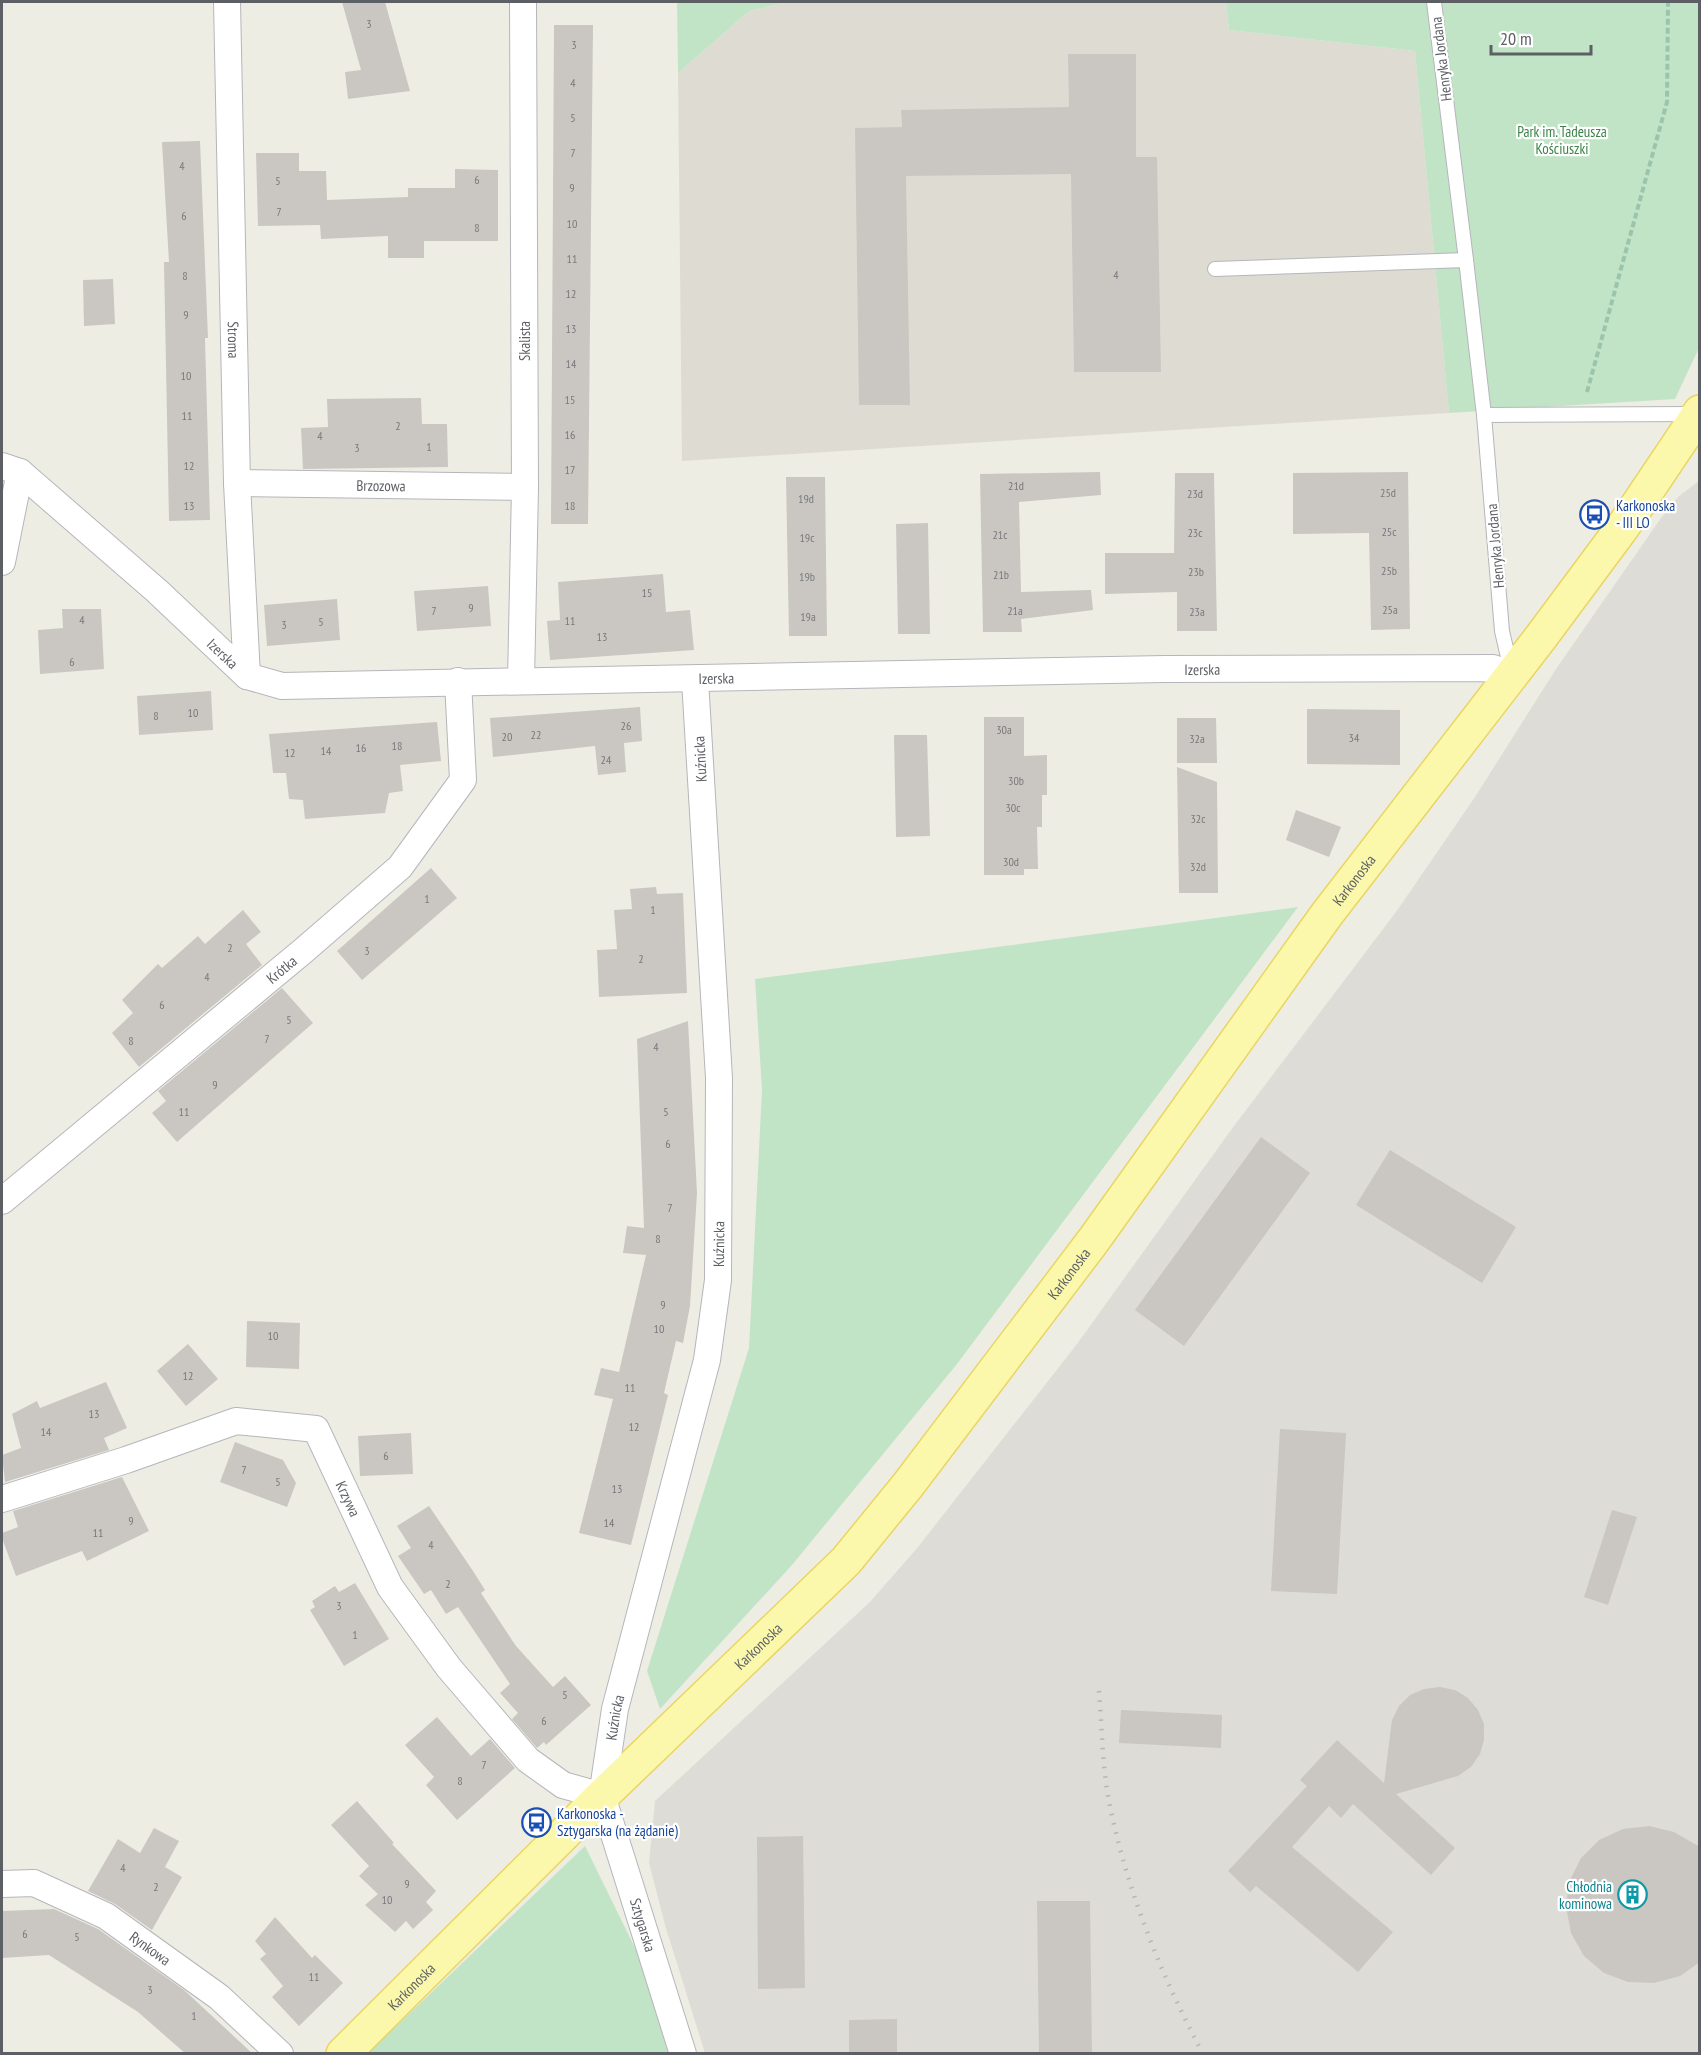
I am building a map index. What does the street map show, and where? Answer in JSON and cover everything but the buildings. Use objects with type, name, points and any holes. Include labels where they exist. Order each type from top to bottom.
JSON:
[{"type":"main road","name":"Karkonoska","points":[[343,2054],[602,1796],[853,1553],[1086,1251],[1327,914],[1512,675],[1622,528],[1699,413]]},
{"type":"street","name":"Stroma","points":[[227,2],[237,483],[246,676]]},
{"type":"street","name":"Skalista","points":[[521,681],[525,487],[523,2]]},
{"type":"street","name":"Izerska","points":[[11,469],[157,591],[246,676],[282,686],[458,681],[696,680],[1165,669],[1493,668],[1512,675]]},
{"type":"street","points":[[2,562],[11,469]]},
{"type":"street","name":"Brzozowa","points":[[237,483],[525,487]]},
{"type":"street","name":"Kuźnicka","points":[[602,1796],[615,1709],[706,1360],[718,1280],[719,1078],[696,680]]},
{"type":"street","name":"Krótka","points":[[2,1201],[303,951],[400,867],[463,780],[458,681]]},
{"type":"street","name":"Krzywa","points":[[2,1499],[126,1460],[236,1421],[316,1429],[390,1587],[449,1668],[528,1760],[563,1785],[602,1796]]},
{"type":"street","name":"Sztygarska","points":[[602,1796],[683,2054]]},
{"type":"street","name":"Rynkowa","points":[[2,1884],[34,1883],[106,1916],[219,1997],[280,2054]]},
{"type":"lane","name":"Henryka Jordana","points":[[1434,2],[1484,415],[1502,631],[1512,675]]},
{"type":"lane","points":[[1215,269],[1466,260]]},
{"type":"lane","points":[[1484,415],[1699,413]]},
{"type":"path","points":[[1581,415],[1667,102],[1668,2]]},
{"type":"shaded area","points":[[787,2],[1226,2],[1229,30],[1415,51],[1449,413],[682,461],[678,73],[749,11]]},
{"type":"shaded area","points":[[1699,481],[1699,2053],[705,2053],[665,1925],[649,1863],[655,1801],[870,1602],[918,1547],[1077,1344],[1231,1130],[1396,912],[1475,797],[1556,669],[1661,518],[1679,496]]},
{"type":"green space","points":[[677,2],[787,2],[749,11],[678,73]]},
{"type":"green space","name":"Park im. Tadeusza Kościuszki","points":[[1226,2],[1699,2],[1699,348],[1675,399],[1449,413],[1415,51],[1229,30]]},
{"type":"green space","points":[[1298,907],[957,1364],[792,1565],[660,1709],[647,1671],[749,1348],[762,1090],[755,979]]},
{"type":"green space","points":[[585,1846],[637,1952],[672,2053],[367,2054]]},
{"type":"railway","points":[[1099,1691],[1106,1783],[1124,1863],[1159,1961],[1203,2054]]},
{"type":"place","name":"Karkonoska - III LO","points":[[1595,514]]},
{"type":"place","name":"Karkonoska - Sztygarska (na żądanie)","points":[[536,1822]]},
{"type":"place","name":"Chłodnia kominowa","points":[[1633,1895]]}]
